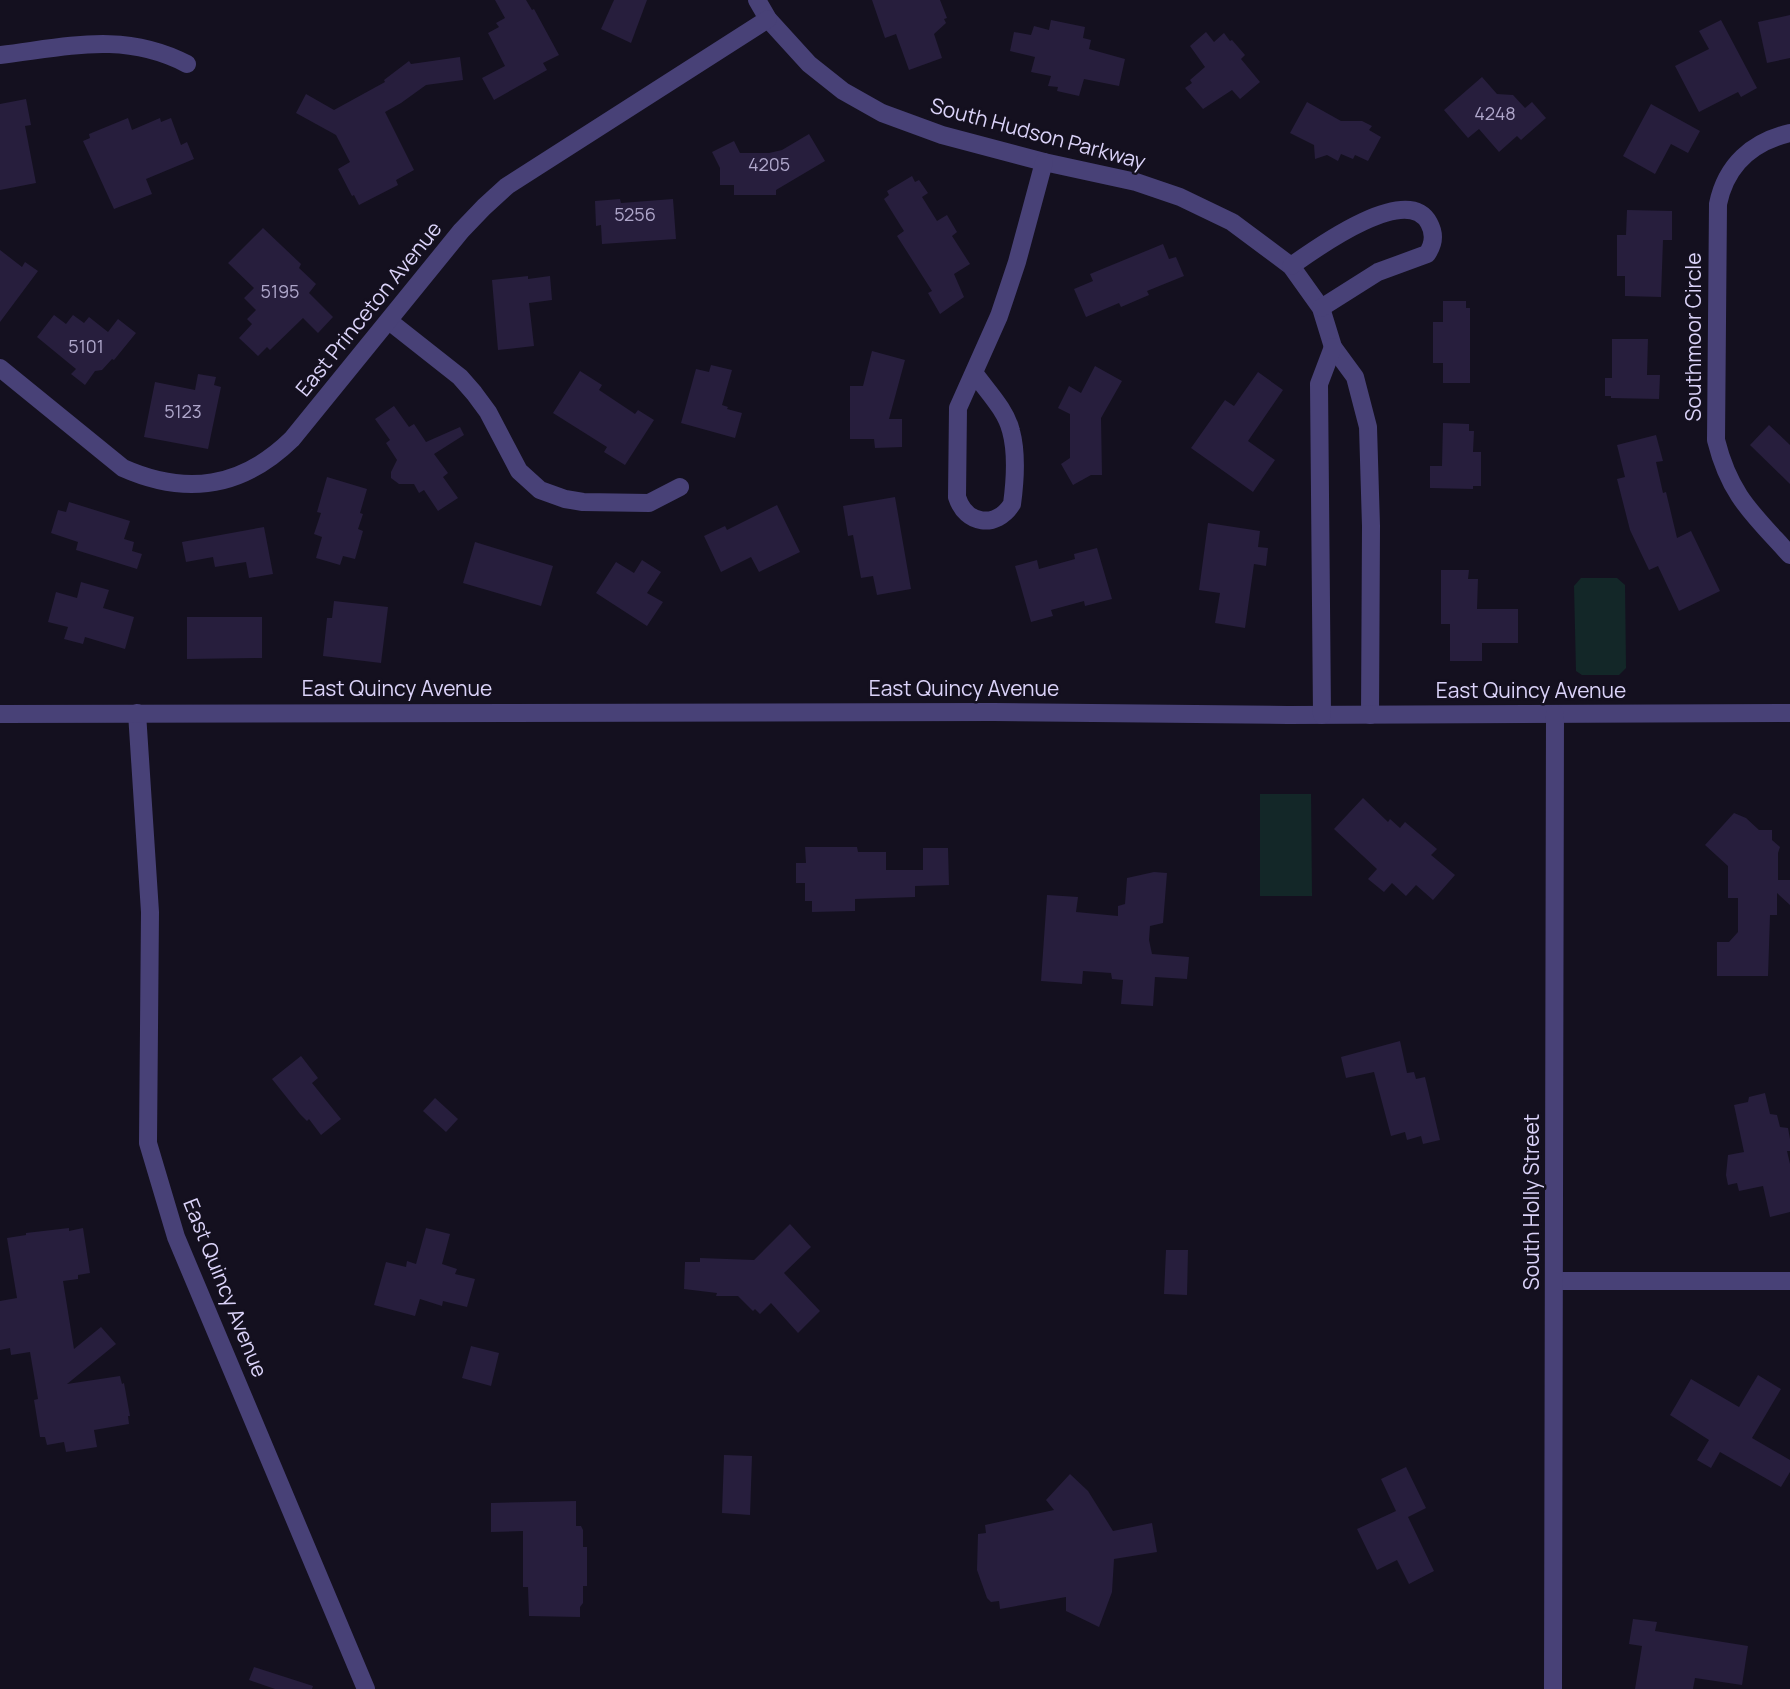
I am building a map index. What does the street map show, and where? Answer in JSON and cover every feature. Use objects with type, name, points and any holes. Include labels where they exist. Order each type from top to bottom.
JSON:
[{"type":"street","name":"South Hudson Parkway","points":[[757,0],[768,19],[809,64],[843,91],[882,113],[942,135],[1044,162],[1136,182],[1180,197],[1233,222],[1291,266],[1321,308],[1333,347],[1355,377],[1368,427],[1371,526],[1370,715]]},
{"type":"street","name":"East Princeton Avenue","points":[[0,369],[123,468],[147,479],[177,485],[194,485],[239,475],[278,453],[292,439],[461,231],[508,186],[768,19]]},
{"type":"street","points":[[0,55],[111,42],[150,49],[187,64]]},
{"type":"street","name":"Southmoor Circle","points":[[1790,133],[1747,151],[1729,172],[1720,192],[1716,440],[1722,464],[1734,491],[1790,555]]},
{"type":"street","points":[[975,374],[1002,411],[1011,430],[1013,447],[1012,505],[998,518],[984,521],[962,511],[957,497],[958,408],[999,316],[1017,262],[1044,162]]},
{"type":"street","points":[[1291,266],[1336,235],[1369,219],[1407,210],[1419,212],[1428,220],[1433,239],[1427,254],[1378,272],[1321,308]]},
{"type":"street","points":[[389,321],[460,377],[488,412],[519,471],[540,490],[583,502],[649,503],[681,487]]},
{"type":"street","points":[[1322,715],[1319,384],[1333,347]]},
{"type":"street","name":"East Quincy Avenue","points":[[137,713],[150,912],[148,1143],[176,1237],[366,1689]]},
{"type":"street","name":"East Quincy Avenue","points":[[0,714],[1790,713]]},
{"type":"street","name":"South Holly Street","points":[[1553,1689],[1555,715]]},
{"type":"street","points":[[1554,1281],[1790,1281]]},
{"type":"green space","points":[[1581,578],[1617,578],[1625,585],[1626,668],[1619,675],[1582,675],[1576,671],[1574,586]]},
{"type":"green space","points":[[1260,794],[1311,794],[1312,896],[1260,896]]},
{"type":"building","points":[[495,0],[526,0],[532,10],[534,9],[559,55],[543,63],[547,70],[494,100],[482,78],[505,66],[488,33],[499,27],[496,23],[505,18]]},
{"type":"building","points":[[614,0],[647,0],[631,43],[601,29]]},
{"type":"building","points":[[872,0],[940,0],[947,18],[944,19],[946,23],[934,34],[942,58],[909,70],[896,34],[885,38]]},
{"type":"building","points":[[1790,15],[1790,58],[1767,63],[1758,22]]},
{"type":"building","points":[[1051,20],[1085,27],[1083,38],[1091,40],[1089,49],[1125,59],[1119,86],[1084,79],[1079,96],[1057,91],[1058,87],[1048,86],[1051,76],[1031,72],[1035,57],[1010,51],[1014,32],[1031,35],[1034,26],[1049,30]]},
{"type":"building","points":[[1721,20],[1757,88],[1741,97],[1738,92],[1699,112],[1675,66],[1709,49],[1699,31]]},
{"type":"building","points":[[1206,32],[1214,42],[1224,33],[1232,40],[1245,55],[1241,59],[1260,82],[1240,99],[1232,90],[1203,109],[1185,88],[1205,67],[1190,46]]},
{"type":"building","points":[[460,57],[463,80],[426,85],[385,112],[414,170],[396,180],[398,185],[359,205],[338,169],[350,162],[336,135],[296,113],[306,94],[334,110],[385,82],[384,80],[409,61],[411,64]]},
{"type":"building","points":[[1482,77],[1497,94],[1513,95],[1525,108],[1532,102],[1546,118],[1521,140],[1517,136],[1499,152],[1479,129],[1468,138],[1444,110]]},
{"type":"building","points":[[26,99],[31,125],[25,126],[36,183],[0,190],[0,104]]},
{"type":"building","points":[[1307,102],[1341,121],[1362,121],[1372,126],[1369,130],[1381,137],[1368,161],[1355,155],[1353,159],[1341,154],[1338,161],[1327,155],[1315,159],[1314,145],[1290,133]]},
{"type":"building","points":[[1651,104],[1700,131],[1688,153],[1671,144],[1655,174],[1623,156]]},
{"type":"building","points":[[128,118],[132,130],[160,118],[161,122],[171,118],[181,145],[187,142],[194,159],[146,179],[152,194],[114,209],[83,141],[90,138],[89,134]]},
{"type":"building","points":[[809,134],[825,161],[776,190],[776,195],[734,195],[734,185],[720,185],[720,168],[712,152],[734,141],[740,153],[769,153],[782,150]]},
{"type":"building","points":[[912,176],[915,182],[919,180],[928,193],[922,197],[937,221],[947,215],[957,232],[952,236],[970,264],[954,274],[964,297],[940,314],[928,293],[932,291],[897,236],[904,231],[884,199],[889,195],[887,191]]},
{"type":"building","points":[[620,199],[621,203],[673,199],[676,239],[602,244],[601,225],[596,226],[595,201]]},
{"type":"building","points":[[1627,210],[1672,211],[1672,240],[1663,240],[1661,297],[1625,296],[1625,276],[1617,276],[1617,235],[1626,235]]},
{"type":"building","points":[[263,228],[301,264],[299,268],[316,284],[309,293],[333,317],[318,333],[303,318],[270,350],[267,347],[258,356],[239,338],[252,324],[247,319],[256,310],[244,298],[254,288],[228,263]]},
{"type":"building","points":[[1163,244],[1169,259],[1176,257],[1184,276],[1147,291],[1149,295],[1121,307],[1119,303],[1086,317],[1074,289],[1093,281],[1090,274]]},
{"type":"building","points":[[0,250],[22,267],[25,262],[38,271],[0,322]]},
{"type":"building","points":[[528,276],[528,279],[550,276],[552,300],[529,303],[534,346],[498,350],[492,280]]},
{"type":"building","points":[[1443,301],[1466,301],[1466,308],[1470,308],[1470,383],[1443,383],[1443,363],[1433,363],[1433,322],[1443,322]]},
{"type":"building","points":[[54,315],[66,324],[73,315],[84,323],[89,317],[108,332],[118,319],[136,333],[114,360],[102,370],[95,371],[85,385],[71,374],[76,369],[37,337]]},
{"type":"building","points":[[1612,339],[1648,339],[1647,375],[1660,375],[1659,399],[1605,396],[1605,378],[1612,378]]},
{"type":"building","points":[[872,351],[905,360],[889,419],[902,419],[902,447],[875,448],[874,439],[850,439],[850,386],[863,386]]},
{"type":"building","points":[[711,365],[732,370],[722,405],[742,413],[735,438],[681,423],[696,369],[709,372]]},
{"type":"building","points":[[1095,366],[1122,381],[1101,418],[1102,475],[1091,475],[1073,485],[1061,464],[1070,458],[1070,414],[1058,408],[1069,386],[1081,393]]},
{"type":"building","points":[[580,371],[602,385],[599,390],[635,414],[638,410],[654,420],[625,465],[604,452],[607,447],[553,413]]},
{"type":"building","points":[[1258,372],[1283,390],[1248,441],[1275,460],[1253,492],[1191,448],[1225,400],[1234,406]]},
{"type":"building","points":[[198,374],[216,377],[214,385],[221,387],[208,449],[144,437],[155,382],[195,390]]},
{"type":"building","points":[[394,406],[409,427],[414,424],[426,442],[460,427],[464,435],[434,454],[448,473],[443,477],[458,498],[438,511],[424,490],[419,493],[414,484],[399,484],[391,478],[397,460],[386,443],[390,440],[375,419]]},
{"type":"building","points":[[1443,423],[1469,424],[1469,431],[1474,431],[1473,452],[1481,452],[1481,486],[1473,486],[1473,489],[1430,488],[1430,466],[1442,466]]},
{"type":"building","points":[[1769,425],[1790,445],[1790,484],[1750,445]]},
{"type":"building","points":[[1656,435],[1663,461],[1656,462],[1677,538],[1691,531],[1720,591],[1679,611],[1658,566],[1649,570],[1630,530],[1617,479],[1625,477],[1617,445]]},
{"type":"building","points":[[327,477],[367,489],[358,529],[363,531],[355,559],[343,556],[340,565],[316,558],[322,537],[314,534],[321,513],[317,512]]},
{"type":"building","points":[[895,497],[911,589],[877,595],[873,576],[861,578],[853,535],[848,536],[843,506]]},
{"type":"building","points":[[69,502],[130,521],[124,539],[134,542],[132,551],[142,554],[137,569],[76,550],[78,542],[51,533],[58,510],[66,512]]},
{"type":"building","points":[[777,505],[800,552],[759,572],[751,557],[721,572],[704,536],[725,526],[727,530]]},
{"type":"building","points":[[1208,523],[1260,531],[1258,547],[1268,548],[1266,566],[1254,564],[1245,628],[1215,623],[1220,593],[1199,590]]},
{"type":"building","points":[[264,527],[273,574],[249,578],[246,562],[215,567],[213,557],[186,562],[182,542]]},
{"type":"building","points":[[475,542],[553,566],[541,606],[463,583]]},
{"type":"building","points":[[1097,548],[1112,599],[1085,606],[1084,601],[1051,610],[1053,616],[1031,622],[1015,566],[1037,560],[1039,569],[1075,559],[1074,554]]},
{"type":"building","points":[[642,560],[661,572],[647,593],[663,602],[647,626],[596,593],[616,562],[634,573]]},
{"type":"building","points":[[1441,570],[1469,570],[1468,579],[1478,579],[1477,609],[1518,609],[1518,643],[1482,643],[1482,661],[1450,661],[1450,624],[1441,624]]},
{"type":"building","points":[[81,582],[109,590],[103,608],[134,617],[125,649],[85,637],[83,644],[64,639],[68,627],[48,622],[56,592],[77,598]]},
{"type":"building","points":[[334,601],[388,607],[381,663],[323,656],[327,618],[332,618]]},
{"type":"building","points":[[187,617],[262,617],[262,658],[187,659]]},
{"type":"building","points":[[1363,798],[1388,822],[1390,819],[1400,828],[1405,822],[1437,849],[1431,855],[1455,875],[1433,900],[1416,885],[1406,896],[1392,883],[1384,892],[1368,879],[1377,869],[1334,829]]},
{"type":"building","points":[[1734,813],[1746,818],[1759,830],[1772,830],[1772,840],[1780,847],[1778,880],[1790,880],[1790,905],[1777,893],[1777,915],[1770,915],[1768,976],[1717,976],[1717,942],[1729,942],[1738,932],[1738,898],[1728,898],[1728,866],[1705,845]]},
{"type":"building","points":[[805,847],[857,847],[858,852],[886,852],[886,870],[923,870],[923,848],[948,848],[949,885],[915,886],[915,897],[855,899],[855,911],[812,912],[812,901],[805,901],[805,883],[796,883],[796,863],[806,863]]},
{"type":"building","points":[[1154,872],[1167,873],[1163,923],[1150,926],[1152,954],[1189,957],[1187,979],[1155,977],[1153,1006],[1121,1004],[1123,980],[1112,979],[1111,973],[1083,971],[1082,984],[1041,981],[1047,895],[1078,897],[1076,912],[1118,916],[1118,906],[1125,904],[1127,878]]},
{"type":"building","points":[[1400,1041],[1407,1073],[1414,1072],[1416,1079],[1425,1077],[1440,1140],[1423,1144],[1421,1136],[1407,1140],[1405,1132],[1391,1136],[1374,1072],[1346,1078],[1341,1057]]},
{"type":"building","points":[[301,1056],[318,1078],[312,1083],[341,1119],[321,1135],[272,1079]]},
{"type":"building","points":[[1765,1093],[1770,1114],[1777,1115],[1780,1127],[1788,1128],[1790,1139],[1790,1151],[1787,1151],[1790,1164],[1790,1212],[1770,1217],[1763,1186],[1739,1191],[1737,1183],[1728,1185],[1726,1175],[1728,1155],[1744,1152],[1734,1105],[1748,1102],[1749,1097]]},
{"type":"building","points":[[435,1098],[458,1119],[446,1132],[423,1111]]},
{"type":"building","points":[[790,1224],[811,1247],[784,1273],[820,1311],[798,1333],[771,1303],[760,1314],[755,1309],[753,1311],[738,1296],[716,1296],[717,1293],[684,1289],[685,1262],[700,1262],[700,1258],[754,1260]]},
{"type":"building","points":[[69,1228],[69,1231],[83,1228],[90,1273],[78,1275],[78,1279],[63,1281],[74,1349],[101,1327],[116,1344],[67,1384],[120,1376],[122,1384],[124,1383],[130,1416],[129,1424],[94,1430],[97,1447],[66,1452],[64,1442],[47,1445],[45,1437],[40,1437],[34,1400],[38,1399],[30,1352],[11,1355],[10,1348],[0,1350],[0,1301],[17,1298],[7,1238]]},
{"type":"building","points":[[426,1228],[450,1234],[442,1264],[457,1269],[455,1274],[475,1279],[467,1307],[443,1301],[442,1306],[420,1299],[415,1316],[374,1305],[386,1262],[406,1267],[407,1261],[416,1264]]},
{"type":"building","points":[[1166,1250],[1188,1250],[1187,1295],[1164,1294]]},
{"type":"building","points":[[471,1346],[499,1353],[491,1386],[462,1378]]},
{"type":"building","points":[[1758,1375],[1781,1389],[1752,1438],[1790,1460],[1790,1472],[1781,1487],[1720,1452],[1711,1468],[1697,1460],[1709,1440],[1670,1415],[1691,1379],[1739,1407]]},
{"type":"building","points":[[724,1455],[752,1456],[750,1515],[722,1513]]},
{"type":"building","points":[[1406,1467],[1426,1508],[1408,1517],[1434,1571],[1409,1584],[1397,1560],[1377,1570],[1357,1529],[1396,1511],[1381,1479]]},
{"type":"building","points":[[1070,1474],[1088,1491],[1113,1531],[1152,1523],[1157,1552],[1114,1559],[1112,1592],[1099,1627],[1066,1611],[1066,1597],[1000,1609],[999,1601],[991,1602],[987,1598],[977,1570],[978,1534],[986,1533],[985,1525],[1054,1510],[1046,1500]]},
{"type":"building","points":[[576,1501],[576,1526],[581,1526],[583,1547],[587,1547],[587,1586],[583,1586],[580,1617],[529,1616],[528,1587],[523,1587],[523,1531],[491,1532],[491,1503]]},
{"type":"building","points":[[1633,1619],[1657,1622],[1655,1631],[1748,1646],[1742,1685],[1695,1678],[1693,1689],[1635,1689],[1642,1646],[1629,1644]]},
{"type":"building","points":[[254,1667],[313,1686],[312,1689],[275,1689],[249,1680]]}]
